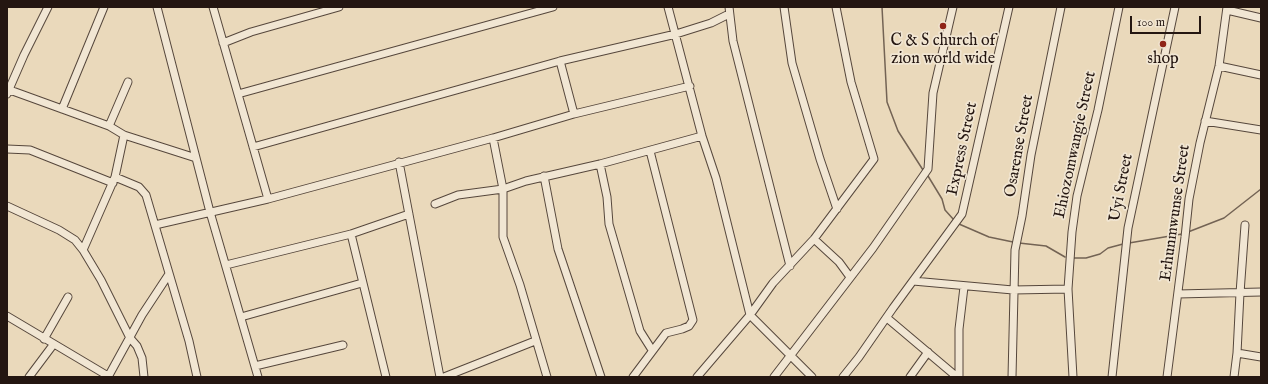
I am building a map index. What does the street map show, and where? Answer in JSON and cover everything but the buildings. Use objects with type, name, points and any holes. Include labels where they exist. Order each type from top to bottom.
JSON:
[{"type":"street","points":[[48,7],[8,91],[109,126],[124,135],[196,158]]},
{"type":"street","points":[[62,109],[104,7]]},
{"type":"street","points":[[157,7],[210,212],[258,377]]},
{"type":"street","points":[[213,7],[268,199]]},
{"type":"street","points":[[223,43],[251,32],[339,7]]},
{"type":"street","points":[[238,94],[553,7]]},
{"type":"street","points":[[668,7],[702,136],[716,178],[750,315],[791,354],[812,377]]},
{"type":"street","points":[[784,7],[792,63],[820,159],[837,209]]},
{"type":"street","points":[[697,377],[750,315],[773,283],[814,239],[874,159],[851,82],[836,7]]},
{"type":"street","points":[[774,377],[873,248],[928,170],[933,93],[953,7]]},
{"type":"street","name":"Express Street","points":[[843,377],[958,220],[965,207],[980,130],[1009,7]]},
{"type":"street","name":"Osarense Street","points":[[1012,377],[1013,290],[1016,250],[1030,155],[1061,7]]},
{"type":"street","name":"Ehiozomwangie Street","points":[[1073,377],[1068,289],[1069,260],[1077,196],[1098,110],[1119,7]]},
{"type":"street","name":"Uyi Street","points":[[1112,377],[1126,243],[1133,197],[1174,7]]},
{"type":"street","points":[[1227,9],[1261,18]]},
{"type":"street","name":"Erhunmwunse Street","points":[[1167,377],[1189,199],[1205,120],[1219,66],[1227,9]]},
{"type":"street","points":[[253,147],[560,61],[676,34],[711,23],[729,10],[733,41],[790,266]]},
{"type":"street","points":[[560,61],[574,114]]},
{"type":"street","points":[[1219,66],[1261,75]]},
{"type":"street","points":[[109,126],[128,82]]},
{"type":"street","points":[[155,225],[268,199],[399,162],[493,138],[574,114],[690,86]]},
{"type":"street","points":[[1205,120],[1261,130]]},
{"type":"street","points":[[83,250],[114,180],[124,135]]},
{"type":"street","points":[[435,204],[464,194],[503,189],[544,176],[600,164],[702,136]]},
{"type":"street","points":[[493,138],[503,189],[502,237],[520,285],[535,341],[547,377]]},
{"type":"street","points":[[7,149],[30,150],[143,190],[155,225],[189,341],[197,377]]},
{"type":"street","points":[[633,377],[666,333],[689,326],[693,320],[650,151]]},
{"type":"street","points":[[399,162],[440,377]]},
{"type":"street","points":[[600,164],[607,197],[609,224],[640,330],[652,350]]},
{"type":"street","points":[[544,176],[558,249],[601,377]]},
{"type":"street","points":[[7,206],[59,230],[75,240],[83,250],[101,280],[130,338],[137,346],[142,358],[144,377]]},
{"type":"street","points":[[226,265],[350,234],[409,214]]},
{"type":"street","points":[[1234,377],[1237,353],[1245,225]]},
{"type":"street","points":[[350,234],[386,377]]},
{"type":"street","points":[[814,239],[839,262],[850,277]]},
{"type":"street","points":[[7,316],[108,377],[150,302],[169,274]]},
{"type":"street","points":[[912,281],[964,287],[1013,290],[1068,289]]},
{"type":"street","points":[[241,317],[362,283]]},
{"type":"street","points":[[958,377],[959,329],[964,287]]},
{"type":"street","points":[[1178,294],[1261,292]]},
{"type":"street","points":[[44,339],[68,297]]},
{"type":"street","points":[[887,318],[958,377]]},
{"type":"street","points":[[444,377],[535,341]]},
{"type":"street","points":[[29,377],[53,345]]},
{"type":"street","points":[[256,366],[343,345]]},
{"type":"street","points":[[910,377],[928,352]]},
{"type":"street","points":[[1237,353],[1261,358]]},
{"type":"waterway","points":[[882,7],[887,102],[898,131],[923,170]]},
{"type":"waterway","points":[[928,176],[942,199],[945,210],[954,220]]},
{"type":"waterway","points":[[1188,232],[1224,218],[1261,189]]},
{"type":"waterway","points":[[959,224],[989,237],[1013,242]]},
{"type":"waterway","points":[[1129,243],[1182,234]]},
{"type":"waterway","points":[[1019,243],[1046,246],[1065,257]]},
{"type":"waterway","points":[[1073,258],[1086,258],[1100,254],[1108,248],[1123,244]]},
{"type":"place","name":"C & S church of zion world wide","points":[[943,26]]},
{"type":"place","name":"shop","points":[[1163,44]]}]
